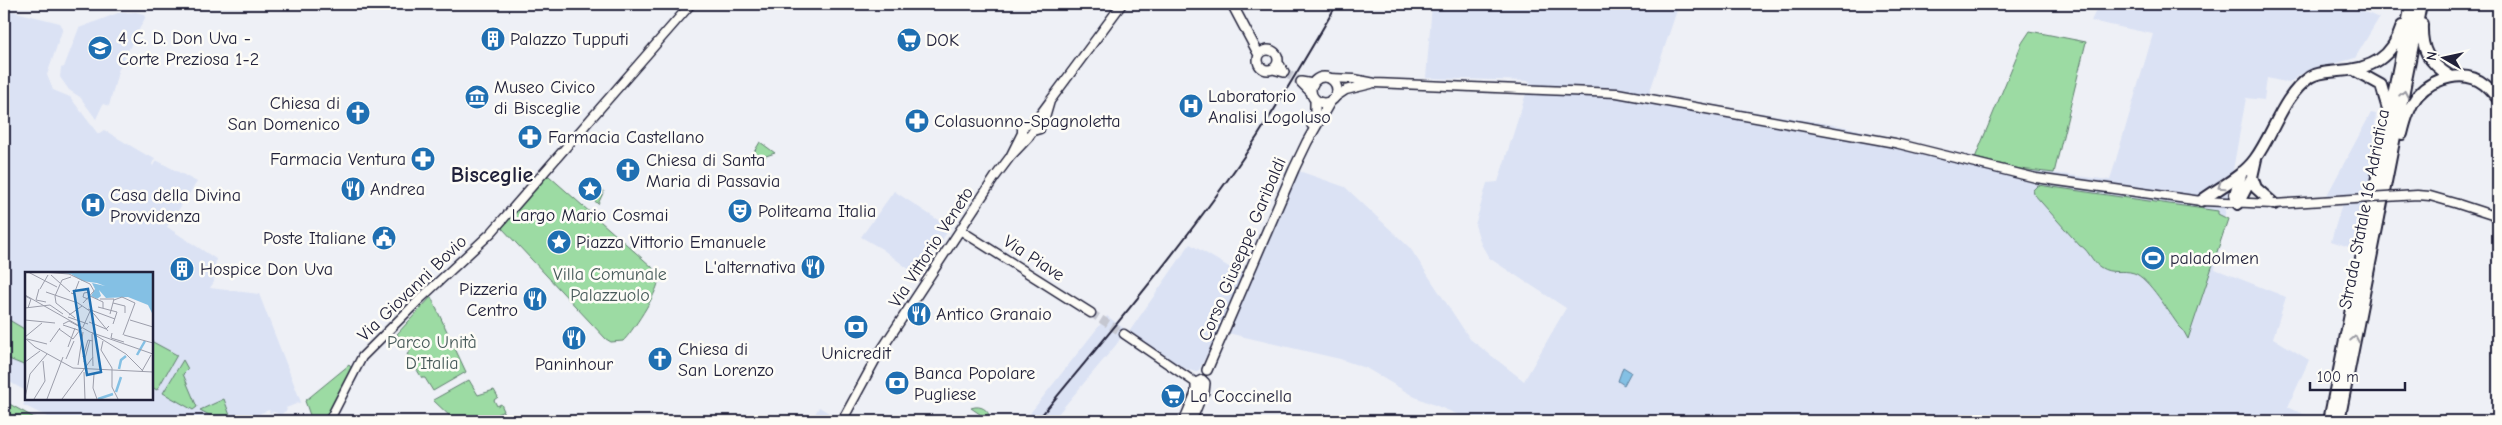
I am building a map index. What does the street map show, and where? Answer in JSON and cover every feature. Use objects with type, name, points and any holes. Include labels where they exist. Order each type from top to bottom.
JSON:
[{"type":"highway","points":[[2238,204],[2252,177],[2256,159],[2290,96],[2313,75],[2325,72],[2354,70],[2381,61],[2399,36],[2410,4]]},
{"type":"highway","name":"Strada Statale 16 Adriatica","points":[[2329,421],[2410,4]]},
{"type":"highway","points":[[2422,4],[2422,42],[2434,66],[2450,76]]},
{"type":"highway","name":"Strada Statale 16 Adriatica","points":[[2339,421],[2422,4]]},
{"type":"highway","points":[[2354,70],[2381,85],[2388,107],[2384,138]]},
{"type":"highway","points":[[2387,177],[2394,168],[2409,110],[2418,94],[2450,76],[2465,76],[2484,84],[2498,99]]},
{"type":"highway","points":[[2201,201],[2242,172],[2256,159]]},
{"type":"highway","points":[[2238,204],[2235,194],[2242,172]]},
{"type":"highway","points":[[2252,177],[2256,188],[2274,204]]},
{"type":"main road","points":[[1232,4],[1261,53]]},
{"type":"main road","points":[[1238,4],[1261,53],[1258,63],[1262,68],[1276,66],[1275,52],[1270,49],[1261,53]]},
{"type":"main road","points":[[1322,78],[1329,78],[1336,87],[1333,99],[1325,103],[1313,91],[1322,78]]},
{"type":"main road","name":"Corso Giuseppe Garibaldi","points":[[1307,142],[1315,113],[1313,91]]},
{"type":"main road","name":"Corso Giuseppe Garibaldi","points":[[1199,393],[1200,382],[1207,370],[1307,142],[1333,99]]},
{"type":"main road","points":[[1184,421],[1199,393]]},
{"type":"main road","points":[[1191,421],[1199,393]]},
{"type":"street","name":"Via Giovanni Bovio","points":[[329,421],[362,357],[414,304],[492,232],[691,4]]},
{"type":"street","name":"Via Vittorio Veneto","points":[[843,419],[878,355],[960,230],[1025,136],[1040,129],[1038,121],[1045,118],[1050,102],[1122,4]]},
{"type":"street","points":[[1329,78],[1354,79],[1374,83],[1616,93],[1895,143],[2036,178],[2201,201],[2274,204],[2417,195],[2458,204],[2498,217]]},
{"type":"street","points":[[1333,99],[1346,90],[1374,83]]},
{"type":"street","name":"Via Piave","points":[[960,230],[1091,313]]},
{"type":"street","points":[[1124,334],[1200,382]]},
{"type":"shaded area","points":[[1432,4],[1679,4],[1649,94],[1846,127],[2020,169],[2110,180],[2153,34],[2091,21],[2099,4],[2347,4],[2379,18],[2355,58],[2303,73],[2289,83],[2267,78],[2264,100],[2246,98],[2215,269],[2286,297],[2273,338],[2309,360],[2288,407],[2307,416],[2305,421],[1474,421],[1415,397],[1366,368],[1340,359],[1219,331],[1199,370],[1195,372],[1184,368],[1129,332],[1190,244],[1251,280],[1299,171],[1345,187],[1410,248],[1470,339],[1524,381],[1566,308],[1489,258],[1481,244],[1475,225],[1487,183],[1498,182],[1530,81],[1426,78]]},
{"type":"shaded area","name":"Casa della Divina Provvidenza","points":[[4,9],[60,23],[63,28],[47,75],[53,90],[70,97],[98,134],[104,130],[148,156],[155,158],[153,166],[156,160],[197,182],[167,227],[216,259],[214,282],[210,288],[259,294],[301,402],[286,408],[287,410],[280,415],[274,412],[270,413],[269,410],[261,413],[259,415],[262,421],[56,421],[23,405],[26,400],[152,400],[152,272],[25,272],[25,390],[4,379]]},
{"type":"shaded area","name":"4 C. D. Don Uva - Corte Preziosa 1-2","points":[[136,12],[144,14],[145,18],[119,68],[109,106],[103,104],[96,119],[80,97],[69,90],[60,77],[61,68],[64,67],[79,28],[118,13]]},
{"type":"shaded area","points":[[2371,113],[2376,114],[2369,190],[2355,249],[2331,241],[2345,194],[2327,195]]},
{"type":"shaded area","points":[[894,191],[950,228],[918,276],[882,249],[861,237]]},
{"type":"shaded area","points":[[1107,316],[1126,330],[1116,345],[1052,421],[1024,421]]},
{"type":"shaded area","points":[[819,407],[837,418],[835,421],[811,421]]},
{"type":"green space","points":[[2030,31],[2086,42],[2054,173],[2020,169],[1975,158],[2022,43]]},
{"type":"green space","points":[[760,142],[775,153],[748,162]]},
{"type":"green space","name":"Villa Comunale Palazzuolo","points":[[545,176],[549,176],[652,267],[655,273],[658,282],[654,294],[638,322],[623,341],[611,342],[606,339],[502,228]]},
{"type":"green space","points":[[582,185],[604,191],[598,204],[580,188]]},
{"type":"green space","name":"paladolmen","points":[[2038,185],[2218,211],[2218,214],[2228,219],[2188,339],[2158,296],[2140,276],[2130,272],[2109,271],[2097,265],[2085,249],[2080,246],[2034,194],[2033,190]]},
{"type":"green space","name":"Parco Unità D'Italia","points":[[431,297],[466,372],[433,391],[425,378],[422,378],[407,354],[410,352],[397,334]]},
{"type":"green space","points":[[4,317],[25,329],[25,366],[4,357]]},
{"type":"green space","points":[[152,342],[177,355],[157,390],[152,388]]},
{"type":"green space","points":[[183,360],[188,369],[183,374],[197,407],[193,410],[163,393]]},
{"type":"green space","points":[[349,365],[355,372],[329,421],[312,421],[305,401]]},
{"type":"green space","points":[[469,380],[478,395],[494,390],[498,397],[494,400],[497,406],[501,404],[504,411],[497,414],[500,421],[455,421],[433,400]]},
{"type":"green space","points":[[224,399],[232,421],[220,421],[200,410]]},
{"type":"green space","points":[[4,401],[40,421],[4,421]]},
{"type":"green space","points":[[975,407],[986,410],[990,421],[971,408]]},
{"type":"water","points":[[1623,367],[1631,372],[1624,385],[1618,381]]},
{"type":"tunnel","points":[[1284,72],[1301,82]]},
{"type":"tunnel","points":[[1091,313],[1124,334]]},
{"type":"railway","points":[[1037,421],[1151,282],[1232,174],[1278,104],[1337,4]]},
{"type":"place","name":"Palazzo Tupputi","points":[[493,39]]},
{"type":"place","name":"DOK","points":[[909,40]]},
{"type":"place","name":"4 C. D. Don Uva - Corte Preziosa 1-2","points":[[100,48]]},
{"type":"place","name":"Museo Civico di Bisceglie","points":[[477,97]]},
{"type":"place","name":"Laboratorio Analisi Logoluso","points":[[1191,106]]},
{"type":"place","name":"Chiesa di San Domenico","points":[[358,113]]},
{"type":"place","name":"Colasuonno-Spagnoletta","points":[[917,121]]},
{"type":"place","name":"Farmacia Castellano","points":[[530,137]]},
{"type":"place","name":"Farmacia Ventura","points":[[423,159]]},
{"type":"place","name":"Chiesa di Santa Maria di Passavia","points":[[628,170]]},
{"type":"place","name":"Andrea","points":[[353,189]]},
{"type":"place","name":"Largo Mario Cosmai","points":[[590,189]]},
{"type":"place","name":"Casa della Divina Provvidenza","points":[[93,205]]},
{"type":"place","name":"Politeama Italia","points":[[740,211]]},
{"type":"place","name":"Poste Italiane","points":[[384,238]]},
{"type":"place","name":"Piazza Vittorio Emanuele","points":[[559,242]]},
{"type":"place","name":"paladolmen","points":[[2153,258]]},
{"type":"place","name":"L'alternativa","points":[[813,267]]},
{"type":"place","name":"Hospice Don Uva","points":[[182,269]]},
{"type":"place","name":"Pizzeria Centro","points":[[535,299]]},
{"type":"place","name":"Antico Granaio","points":[[919,314]]},
{"type":"place","name":"Unicredit","points":[[856,327]]},
{"type":"place","name":"Paninhour","points":[[574,338]]},
{"type":"place","name":"Chiesa di San Lorenzo","points":[[660,359]]},
{"type":"place","name":"Banca Popolare Pugliese","points":[[897,383]]},
{"type":"place","name":"La Coccinella","points":[[1173,396]]},
{"type":"district","name":"Bisceglie","points":[[492,174]]}]
